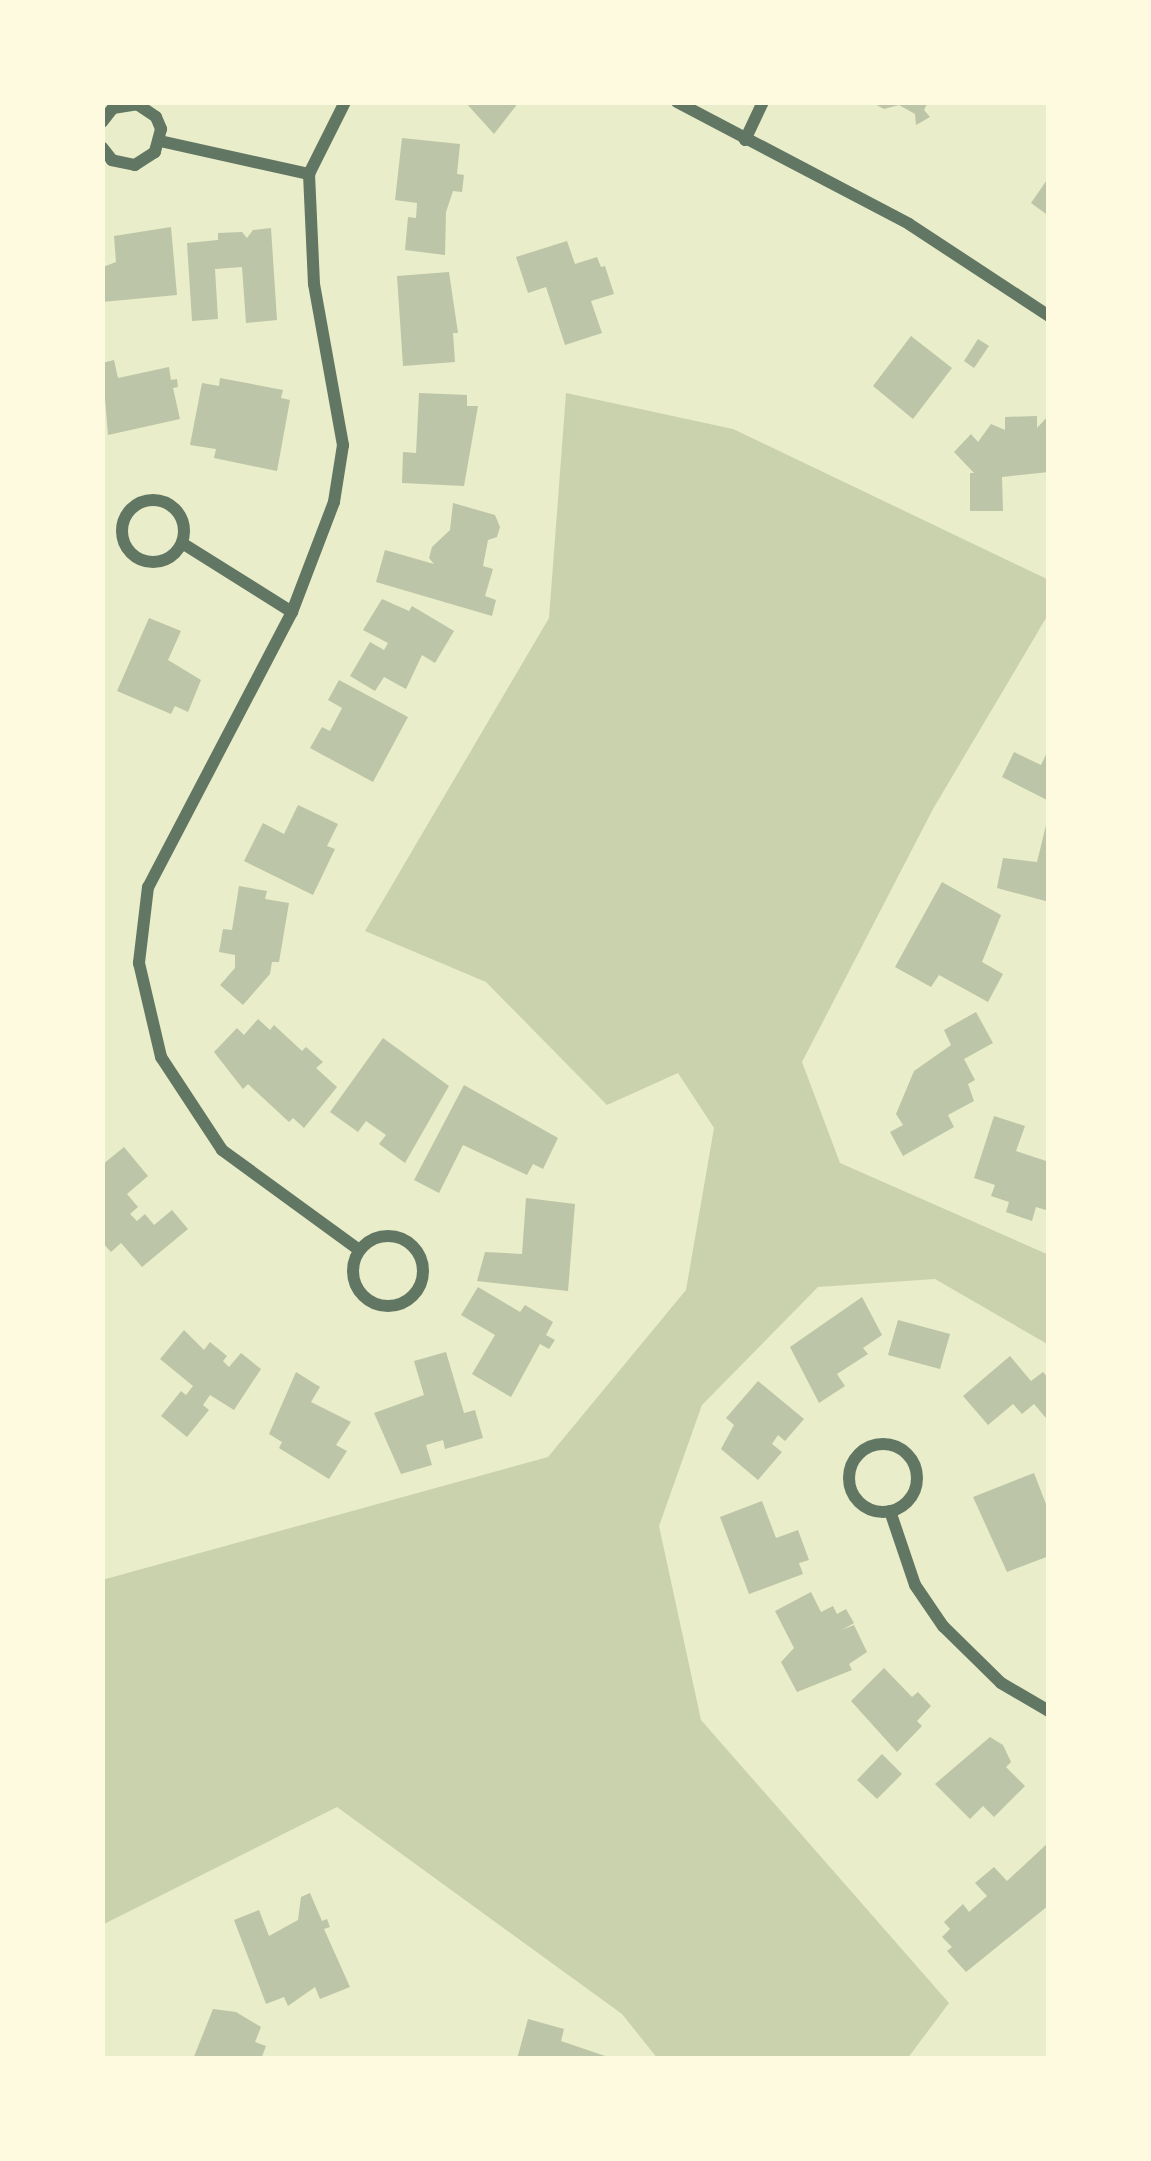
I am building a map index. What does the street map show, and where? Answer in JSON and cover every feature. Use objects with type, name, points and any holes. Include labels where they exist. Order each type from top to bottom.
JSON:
[{"type":"street","points":[[345,102],[309,175],[314,284],[343,445],[334,502],[292,613],[148,887],[139,963],[161,1057],[222,1150],[359,1250]]},
{"type":"street","points":[[677,102],[909,224],[1049,316]]},
{"type":"street","points":[[745,140],[763,102]]},
{"type":"street","points":[[102,122],[113,108],[137,104],[157,117],[160,141],[155,152],[135,165],[112,160],[102,147]]},
{"type":"street","points":[[160,141],[309,175]]},
{"type":"street","points":[[141,502],[165,502],[182,519],[182,543],[165,560],[141,560],[124,543],[124,519],[141,502]]},
{"type":"street","points":[[182,543],[292,613]]},
{"type":"street","points":[[382,1236],[409,1242],[423,1265],[417,1292],[393,1306],[367,1300],[353,1277],[359,1250],[382,1236]]},
{"type":"street","points":[[876,1444],[902,1449],[916,1471],[911,1496],[890,1511],[864,1506],[849,1485],[855,1459],[876,1444]]},
{"type":"street","points":[[890,1511],[915,1585],[943,1626],[1001,1683],[1049,1711]]},
{"type":"green space","points":[[566,393],[733,429],[1049,580],[1049,613],[933,809],[802,1062],[840,1163],[1049,1255],[1049,1345],[935,1279],[818,1287],[702,1405],[659,1526],[701,1720],[949,2003],[907,2059],[658,2059],[622,2014],[337,1807],[102,1925],[102,1580],[548,1457],[686,1290],[714,1128],[678,1073],[607,1105],[486,982],[365,931],[549,618]]},
{"type":"building","points":[[465,102],[519,102],[494,134]]},
{"type":"building","points":[[871,102],[928,102],[924,110],[930,117],[916,125],[915,114],[899,105],[884,109]]},
{"type":"building","points":[[402,138],[460,144],[457,174],[464,175],[462,192],[453,191],[446,212],[445,255],[405,250],[408,217],[416,218],[417,203],[395,200]]},
{"type":"building","points":[[1049,177],[1049,216],[1031,203]]},
{"type":"building","points":[[171,227],[177,295],[102,302],[103,267],[116,262],[114,236]]},
{"type":"building","points":[[271,228],[277,320],[246,323],[242,267],[215,269],[218,319],[192,321],[187,243],[218,240],[218,233],[242,232],[247,238],[253,230]]},
{"type":"building","points":[[567,241],[575,264],[597,257],[601,267],[605,266],[614,294],[591,301],[602,333],[565,345],[546,287],[528,293],[516,257]]},
{"type":"building","points":[[449,272],[458,333],[453,333],[455,362],[403,366],[397,276]]},
{"type":"building","points":[[911,336],[952,368],[913,419],[873,386]]},
{"type":"building","points":[[978,339],[989,346],[974,368],[964,361]]},
{"type":"building","points":[[114,360],[118,378],[169,367],[171,380],[177,379],[178,387],[173,388],[180,419],[108,435],[102,363]]},
{"type":"building","points":[[220,378],[283,390],[281,398],[290,400],[277,471],[214,458],[216,449],[190,445],[202,383],[219,386]]},
{"type":"building","points":[[419,393],[467,395],[467,406],[478,406],[464,486],[402,483],[403,452],[416,453]]},
{"type":"building","points":[[1049,415],[1049,472],[1002,477],[1003,511],[970,511],[970,473],[974,473],[954,452],[971,434],[978,442],[991,424],[1005,430],[1005,417],[1037,416],[1037,428]]},
{"type":"building","points":[[453,503],[495,515],[500,527],[497,537],[488,540],[483,566],[493,569],[485,596],[496,600],[492,616],[376,582],[385,550],[434,564],[429,558],[432,547],[450,530]]},
{"type":"building","points":[[382,599],[409,611],[412,606],[454,631],[435,663],[422,655],[406,689],[384,677],[375,691],[350,676],[370,642],[384,650],[388,643],[363,630]]},
{"type":"building","points":[[149,618],[181,631],[168,660],[201,680],[188,712],[175,706],[171,714],[117,691]]},
{"type":"building","points":[[339,680],[408,717],[373,782],[310,748],[322,727],[330,731],[342,708],[328,700]]},
{"type":"building","points":[[1049,748],[1049,801],[1002,777],[1014,752],[1041,765]]},
{"type":"building","points":[[298,805],[338,824],[327,846],[335,849],[313,895],[244,861],[263,823],[284,834]]},
{"type":"building","points":[[1049,813],[1049,902],[997,888],[1003,858],[1037,862]]},
{"type":"building","points":[[942,882],[1001,915],[982,962],[1003,974],[988,1002],[939,975],[931,987],[895,967]]},
{"type":"building","points":[[239,886],[267,891],[265,899],[289,903],[279,962],[272,962],[270,974],[243,1005],[220,985],[235,968],[235,955],[219,952],[223,929],[232,930]]},
{"type":"building","points":[[976,1012],[993,1043],[964,1059],[975,1080],[968,1084],[974,1101],[948,1115],[954,1127],[903,1156],[890,1132],[903,1125],[896,1114],[914,1071],[951,1045],[944,1030]]},
{"type":"building","points":[[258,1019],[270,1030],[274,1025],[302,1051],[306,1047],[323,1062],[316,1068],[337,1087],[304,1128],[293,1118],[289,1122],[248,1084],[243,1089],[214,1052],[237,1028],[244,1035]]},
{"type":"building","points":[[383,1038],[449,1086],[405,1163],[379,1144],[386,1135],[366,1121],[358,1132],[330,1112]]},
{"type":"building","points":[[464,1085],[558,1138],[543,1169],[533,1164],[527,1175],[463,1145],[439,1193],[414,1180]]},
{"type":"building","points":[[994,1116],[1025,1126],[1016,1151],[1049,1162],[1049,1211],[1036,1207],[1032,1221],[1006,1212],[1009,1202],[991,1196],[995,1185],[974,1178]]},
{"type":"building","points":[[124,1147],[148,1176],[127,1194],[138,1207],[130,1214],[137,1221],[145,1214],[154,1225],[172,1210],[188,1229],[142,1267],[121,1243],[111,1252],[102,1242],[102,1165]]},
{"type":"building","points":[[526,1198],[575,1204],[568,1291],[477,1281],[485,1252],[522,1254]]},
{"type":"building","points":[[478,1287],[520,1312],[525,1305],[553,1322],[546,1335],[555,1340],[549,1349],[540,1344],[511,1397],[472,1374],[495,1335],[461,1315]]},
{"type":"building","points":[[862,1297],[882,1335],[863,1348],[868,1354],[837,1374],[845,1386],[819,1403],[790,1347]]},
{"type":"building","points":[[898,1320],[950,1334],[940,1369],[888,1355]]},
{"type":"building","points":[[184,1330],[204,1350],[210,1342],[227,1356],[223,1361],[229,1367],[241,1353],[261,1369],[234,1410],[210,1395],[203,1405],[209,1410],[187,1437],[161,1416],[181,1391],[186,1395],[193,1386],[160,1359]]},
{"type":"building","points":[[446,1352],[464,1413],[475,1410],[483,1438],[445,1449],[443,1440],[426,1445],[432,1465],[401,1474],[374,1413],[424,1395],[414,1361]]},
{"type":"building","points":[[1010,1356],[1031,1381],[1043,1372],[1049,1379],[1049,1415],[1046,1418],[1034,1404],[1022,1414],[1013,1404],[988,1425],[963,1396]]},
{"type":"building","points":[[296,1372],[320,1387],[311,1402],[351,1422],[336,1445],[347,1451],[329,1479],[279,1448],[282,1442],[269,1434]]},
{"type":"building","points":[[758,1381],[804,1419],[785,1441],[778,1435],[772,1444],[782,1452],[758,1480],[721,1449],[734,1425],[726,1418]]},
{"type":"building","points":[[1034,1473],[1049,1512],[1049,1556],[1007,1572],[973,1497]]},
{"type":"building","points":[[762,1501],[776,1538],[798,1530],[809,1560],[799,1563],[803,1574],[749,1594],[720,1517]]},
{"type":"building","points":[[811,1592],[821,1612],[833,1606],[837,1614],[846,1609],[854,1623],[842,1630],[854,1625],[867,1652],[849,1664],[852,1670],[797,1692],[781,1662],[794,1648],[775,1611]]},
{"type":"building","points":[[884,1668],[912,1697],[918,1692],[931,1706],[917,1721],[922,1726],[897,1752],[851,1701]]},
{"type":"building","points":[[990,1737],[1003,1745],[1011,1762],[1006,1767],[1025,1786],[994,1817],[983,1806],[970,1819],[935,1784]]},
{"type":"building","points":[[882,1754],[902,1774],[877,1799],[857,1780]]},
{"type":"building","points":[[1049,1842],[1049,1905],[966,1972],[947,1951],[952,1947],[942,1937],[950,1929],[944,1922],[963,1904],[969,1912],[987,1896],[975,1883],[994,1867],[1007,1881]]},
{"type":"building","points":[[310,1893],[322,1921],[327,1919],[330,1927],[324,1929],[350,1987],[320,1999],[315,1987],[288,2006],[284,1997],[266,2004],[234,1920],[259,1910],[269,1936],[298,1920],[301,1897]]},
{"type":"building","points":[[213,2009],[236,2012],[261,2027],[255,2042],[266,2046],[261,2059],[193,2059]]},
{"type":"building","points":[[528,2019],[564,2029],[561,2041],[614,2059],[517,2059]]}]
